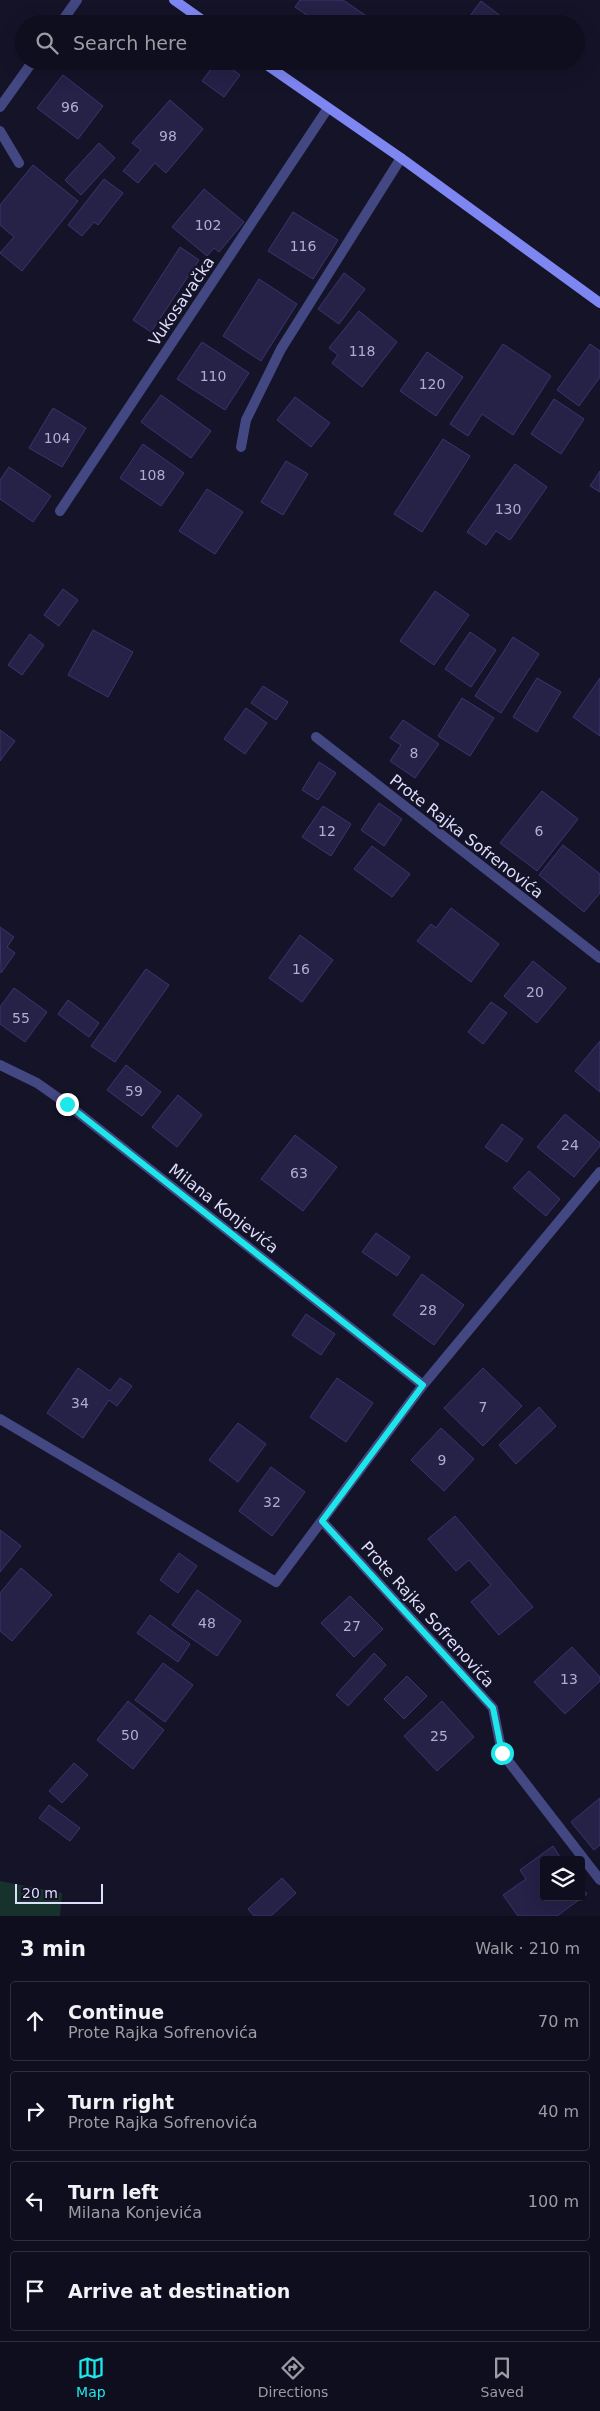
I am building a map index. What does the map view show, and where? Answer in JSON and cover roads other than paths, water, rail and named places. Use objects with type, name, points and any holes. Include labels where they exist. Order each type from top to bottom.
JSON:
[{"type":"main road","points":[[174,0],[195,15]]},
{"type":"main road","points":[[274,70],[401,158],[600,303]]},
{"type":"street","points":[[66,15],[77,0]]},
{"type":"street","points":[[0,107],[27,70]]},
{"type":"street","name":"Vukosavačka","points":[[60,511],[328,108]]},
{"type":"street","points":[[0,131],[19,164]]},
{"type":"street","points":[[241,447],[246,420],[281,349],[401,158]]},
{"type":"street","name":"Prote Rajka Sofrenovića","points":[[316,737],[600,958]]},
{"type":"street","name":"Milana Konjevića","points":[[0,1065],[37,1082],[67,1104],[423,1385]]},
{"type":"street","points":[[0,1419],[276,1582],[423,1385],[600,1172]]},
{"type":"street","name":"Prote Rajka Sofrenovića","points":[[322,1521],[493,1708],[502,1753],[600,1880]]}]
